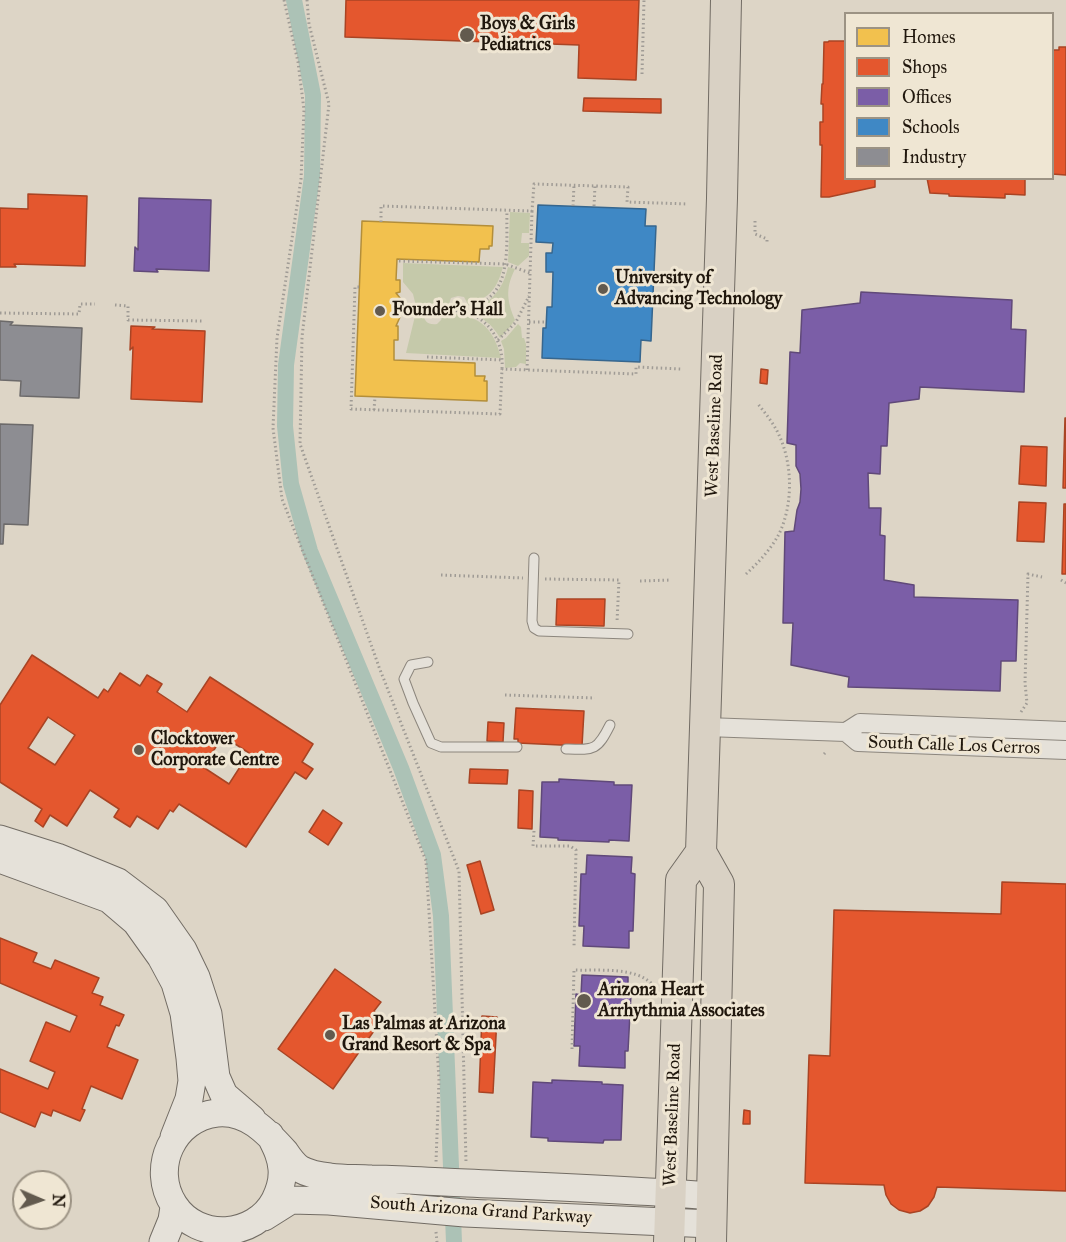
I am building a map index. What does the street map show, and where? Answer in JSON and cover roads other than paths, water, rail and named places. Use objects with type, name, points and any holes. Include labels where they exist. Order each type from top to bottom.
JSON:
[{"type":"main road","name":"West Baseline Road","points":[[670,1219],[681,880],[701,852],[726,0]]},
{"type":"main road","points":[[701,852],[719,884],[711,1221]]},
{"type":"street","name":"South Calle Los Cerros","points":[[706,727],[846,732],[860,723],[1066,731]]},
{"type":"street","points":[[950,727],[985,747],[1011,740],[1036,740],[1046,730]]},
{"type":"street","name":"South Calle Los Cerros","points":[[846,732],[858,742],[1066,750]]},
{"type":"street","points":[[0,839],[57,857],[118,882],[154,910],[183,950],[196,977],[208,1014],[216,1077],[224,1095],[262,1129]]},
{"type":"street","points":[[0,859],[109,899],[136,921],[161,957],[175,983],[184,1013],[192,1081],[189,1099],[165,1159],[166,1191],[174,1207],[186,1219],[201,1228],[217,1232],[246,1226]]},
{"type":"street","points":[[171,1143],[183,1128],[199,1118],[218,1113],[237,1114],[262,1129]]},
{"type":"street","name":"South Arizona Grand Parkway","points":[[262,1129],[298,1167],[307,1173],[331,1178],[452,1182],[670,1219]]},
{"type":"street","name":"South Arizona Grand Parkway","points":[[246,1226],[271,1208],[280,1190],[282,1171],[279,1152],[262,1129]]},
{"type":"street","name":"South Arizona Grand Parkway","points":[[206,1242],[246,1226],[291,1200],[448,1212],[711,1221]]},
{"type":"street","points":[[163,1242],[172,1220],[174,1207]]},
{"type":"lane","points":[[534,558],[532,621],[534,628],[539,631],[628,634]]},
{"type":"lane","points":[[428,662],[411,665],[404,678],[431,743],[441,747],[517,747]]},
{"type":"lane","points":[[566,749],[590,750],[602,742],[610,725]]},
{"type":"waterway","points":[[294,0],[313,95],[312,176],[286,365],[285,426],[291,484],[310,551],[401,768],[433,855],[441,916],[454,1242]]},
{"type":"place","name":"Boys & Girls Pediatrics","points":[[467,35]]},
{"type":"place","name":"University of Advancing Technology","points":[[603,289]]},
{"type":"place","name":"Founder's Hall","points":[[380,311]]},
{"type":"place","name":"Clocktower Corporate Centre","points":[[139,750]]},
{"type":"place","name":"Arizona Heart Arrhythmia Associates","points":[[584,1001]]},
{"type":"place","name":"Las Palmas at Arizona Grand Resort & Spa","points":[[330,1035]]}]
